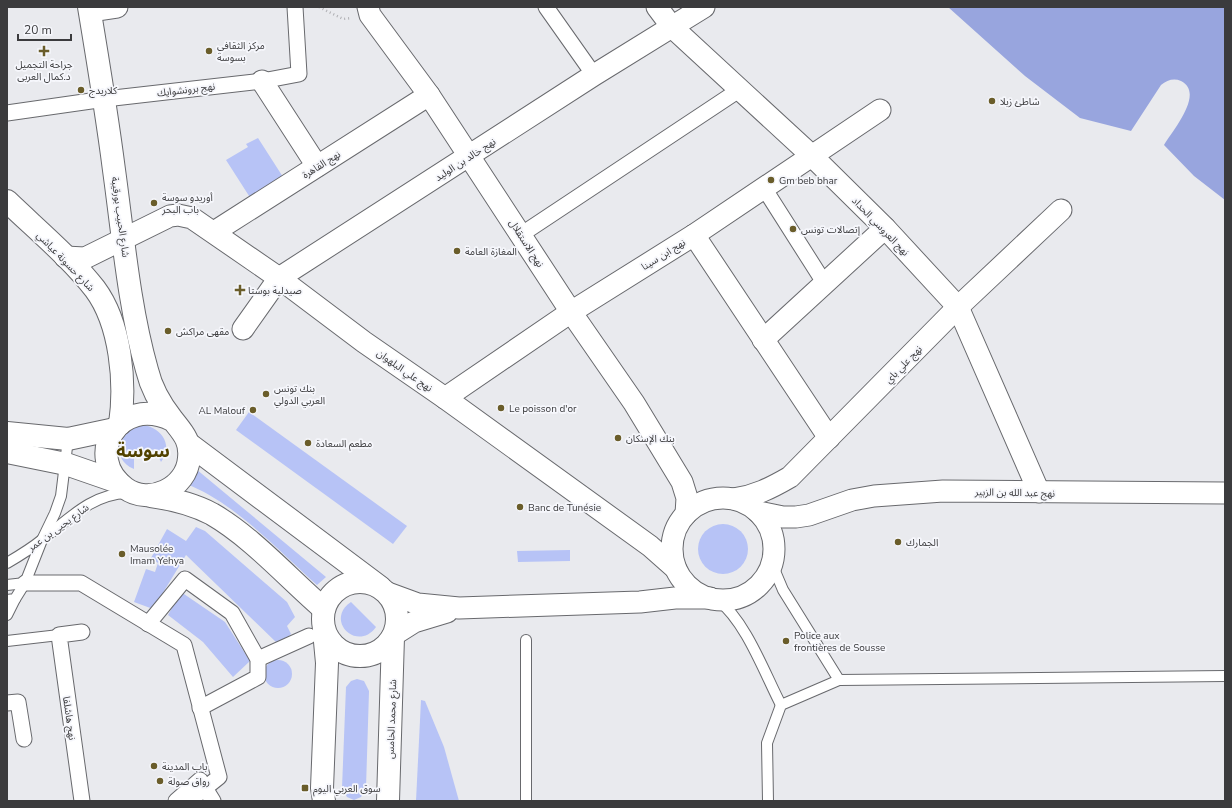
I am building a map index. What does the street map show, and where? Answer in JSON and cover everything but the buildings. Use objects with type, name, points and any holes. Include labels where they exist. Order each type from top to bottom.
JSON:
[{"type":"main road","name":"شارع الحبيب بورقيبة","points":[[90,9],[105,99],[123,240],[139,333],[147,371],[158,396],[172,420]]},
{"type":"main road","name":"شارع حسونة عياشي","points":[[7,201],[65,257],[95,290],[107,312],[115,336],[123,377],[124,391],[118,426]]},
{"type":"main road","points":[[7,433],[68,439],[118,426],[135,415],[148,412],[161,414],[172,420],[185,435],[189,444],[187,469],[180,480],[172,488],[160,493],[134,490],[111,472],[107,462],[107,451],[109,439],[118,426]]},
{"type":"main road","points":[[189,444],[384,590],[393,601],[398,617],[394,636],[385,647],[375,654],[362,657],[350,655],[339,650],[330,641],[317,633]]},
{"type":"main road","points":[[7,452],[66,464],[134,490],[184,503],[212,515],[288,574],[324,609]]},
{"type":"main road","points":[[322,797],[327,663],[317,633],[324,609],[328,599],[344,585],[363,582],[384,590]]},
{"type":"main road","name":"شارع محمد الخامس","points":[[387,797],[394,636]]},
{"type":"street","points":[[90,9],[117,7]]},
{"type":"street","name":"نهج برونشوايك","points":[[7,113],[105,99],[262,81],[299,74],[295,7]]},
{"type":"street","points":[[546,7],[594,75]]},
{"type":"street","name":"نهج العروسي الحداد","points":[[657,7],[672,27],[812,156],[885,228],[958,306],[1039,492]]},
{"type":"street","name":"نهج خالد بن الوليد","points":[[243,329],[279,278],[594,75],[704,7]]},
{"type":"street","name":"نهج الاستقلال","points":[[369,11],[429,95],[468,157],[522,234],[571,312],[634,403],[682,482],[687,498],[686,514]]},
{"type":"street","points":[[262,81],[317,166]]},
{"type":"street","points":[[522,234],[739,90]]},
{"type":"street","name":"نهج القاهرة","points":[[214,232],[429,95]]},
{"type":"street","name":"نهج ابن سينا","points":[[445,398],[571,312],[694,235],[880,110]]},
{"type":"street","points":[[764,188],[825,284]]},
{"type":"street","name":"نهج علي باي","points":[[734,499],[751,496],[769,489],[790,476],[958,306],[1061,210]]},
{"type":"street","name":"نهج علي البلهوان","points":[[65,257],[85,258],[170,216],[178,215],[192,218],[279,278],[364,342],[445,398],[650,546],[678,573]]},
{"type":"street","points":[[763,340],[885,228]]},
{"type":"street","points":[[694,235],[829,438]]},
{"type":"street","name":"نهج الاستقلال","points":[[682,482],[695,492],[713,499]]},
{"type":"street","name":"نهج عبد الله بن الزبير","points":[[758,512],[783,517],[809,515],[852,500],[874,496],[943,491],[1225,493]]},
{"type":"street","points":[[384,590],[418,604],[459,608],[640,602],[675,598],[714,599],[732,599],[745,595],[757,587],[766,577],[772,562],[774,547],[772,534],[766,522],[758,512],[751,506],[734,499],[713,499],[703,502],[686,514],[674,534],[672,546],[678,573],[688,586],[698,594],[714,599]]},
{"type":"street","name":"نهج عبد الله بن الزبير","points":[[772,562],[788,535],[809,515]]},
{"type":"street","points":[[640,602],[661,591],[678,573]]},
{"type":"street","points":[[148,624],[185,579],[232,613],[258,659],[258,677],[200,708]]},
{"type":"street","points":[[25,583],[81,583],[184,645],[219,776],[202,784],[176,801]]},
{"type":"street","points":[[394,636],[414,622],[428,616],[459,608]]},
{"type":"street","points":[[59,635],[82,632]]},
{"type":"street","points":[[258,659],[317,633]]},
{"type":"street","name":"نهج هاشلفا","points":[[59,635],[82,801]]},
{"type":"street","points":[[7,703],[18,702],[24,739]]},
{"type":"street","points":[[188,801],[202,784]]},
{"type":"street","points":[[202,784],[213,801]]},
{"type":"lane","points":[[7,615],[11,600],[25,583],[42,540],[56,513],[61,496],[68,439]]},
{"type":"lane","name":"شارع يحيى بن عمر","points":[[7,564],[42,540],[77,512],[99,499],[134,490]]},
{"type":"lane","points":[[772,562],[783,590],[840,680]]},
{"type":"lane","points":[[7,585],[25,583]]},
{"type":"lane","points":[[714,599],[728,608],[738,621],[781,705]]},
{"type":"lane","points":[[7,641],[59,635]]},
{"type":"lane","points":[[526,640],[526,801]]},
{"type":"lane","points":[[768,801],[767,743],[781,705],[840,680],[1225,676]]},
{"type":"path","points":[[319,7],[343,19],[369,11]]},
{"type":"shaded area","points":[[948,7],[1225,7],[1225,200],[1194,176],[1164,145],[1180,121],[1189,103],[1190,94],[1188,87],[1181,81],[1171,80],[1161,85],[1131,131],[1080,118],[1025,76]]},
{"type":"shaded area","points":[[258,138],[283,177],[251,199],[226,160],[248,147],[246,144]]},
{"type":"shaded area","points":[[249,412],[407,526],[393,544],[236,430]]},
{"type":"shaded area","points":[[140,425],[153,428],[159,432],[166,442],[166,449],[165,455],[161,462],[155,449],[134,455],[134,469],[127,465],[122,459],[120,446],[127,433]]},
{"type":"shaded area","points":[[196,469],[326,577],[317,585],[238,514],[204,492],[186,484]]},
{"type":"shaded area","points":[[718,524],[728,524],[741,531],[748,544],[748,554],[741,567],[728,574],[718,574],[709,570],[702,563],[698,554],[698,544],[702,535],[709,528]]},
{"type":"shaded area","points":[[196,527],[205,531],[287,602],[295,617],[287,626],[291,634],[279,645],[186,555],[153,609],[134,602],[146,569],[155,572],[158,563],[151,558],[167,529],[186,541]]},
{"type":"shaded area","points":[[570,550],[570,561],[518,562],[517,551]]},
{"type":"shaded area","points":[[181,592],[225,622],[250,661],[233,677],[203,642],[168,615]]},
{"type":"shaded area","points":[[351,602],[376,627],[368,634],[360,637],[353,635],[346,631],[342,625],[341,617],[344,609]]},
{"type":"shaded area","points":[[278,660],[288,664],[292,674],[288,684],[278,688],[268,684],[264,674],[268,664]]},
{"type":"shaded area","points":[[357,679],[364,681],[369,691],[366,788],[361,797],[354,800],[347,797],[342,788],[346,687],[351,681]]},
{"type":"shaded area","points":[[421,700],[425,701],[444,747],[459,801],[416,801]]},
{"type":"place","name":"جراحة التجميل د.كمال العربى","points":[[44,51]]},
{"type":"place","name":"مركز الثقافي بسوسة","points":[[209,51]]},
{"type":"place","name":"كلاريدج","points":[[81,90]]},
{"type":"place","name":"شاطئ زبلا","points":[[992,101]]},
{"type":"place","name":"Gm beb bhar","points":[[771,180]]},
{"type":"place","name":"أوريدو سوسة باب البحر","points":[[154,203]]},
{"type":"place","name":"إتصالات تونس","points":[[793,229]]},
{"type":"place","name":"المغازة العامة","points":[[457,251]]},
{"type":"place","name":"صيدلية بوستا","points":[[240,290]]},
{"type":"place","name":"مقهى مراكش","points":[[168,331]]},
{"type":"place","name":"بنك تونس العربي الدولي","points":[[266,394]]},
{"type":"place","name":"Le poisson d'or","points":[[501,408]]},
{"type":"place","name":"AL Malouf","points":[[253,410]]},
{"type":"place","name":"بنك الإسكان","points":[[618,438]]},
{"type":"place","name":"مطعم السعادة","points":[[308,443]]},
{"type":"place","name":"Banc de Tunésie","points":[[520,507]]},
{"type":"place","name":"الجمارك","points":[[898,542]]},
{"type":"place","name":"Mausolée Imam Yehya","points":[[122,554]]},
{"type":"place","name":"Police aux frontières de Sousse","points":[[786,641]]},
{"type":"place","name":"باب المدينة","points":[[154,766]]},
{"type":"place","name":"رواق صولة","points":[[160,781]]},
{"type":"place","name":"سوق العربي اليوم","points":[[305,788]]},
{"type":"district","name":"سوسة","points":[[143,451]]}]
